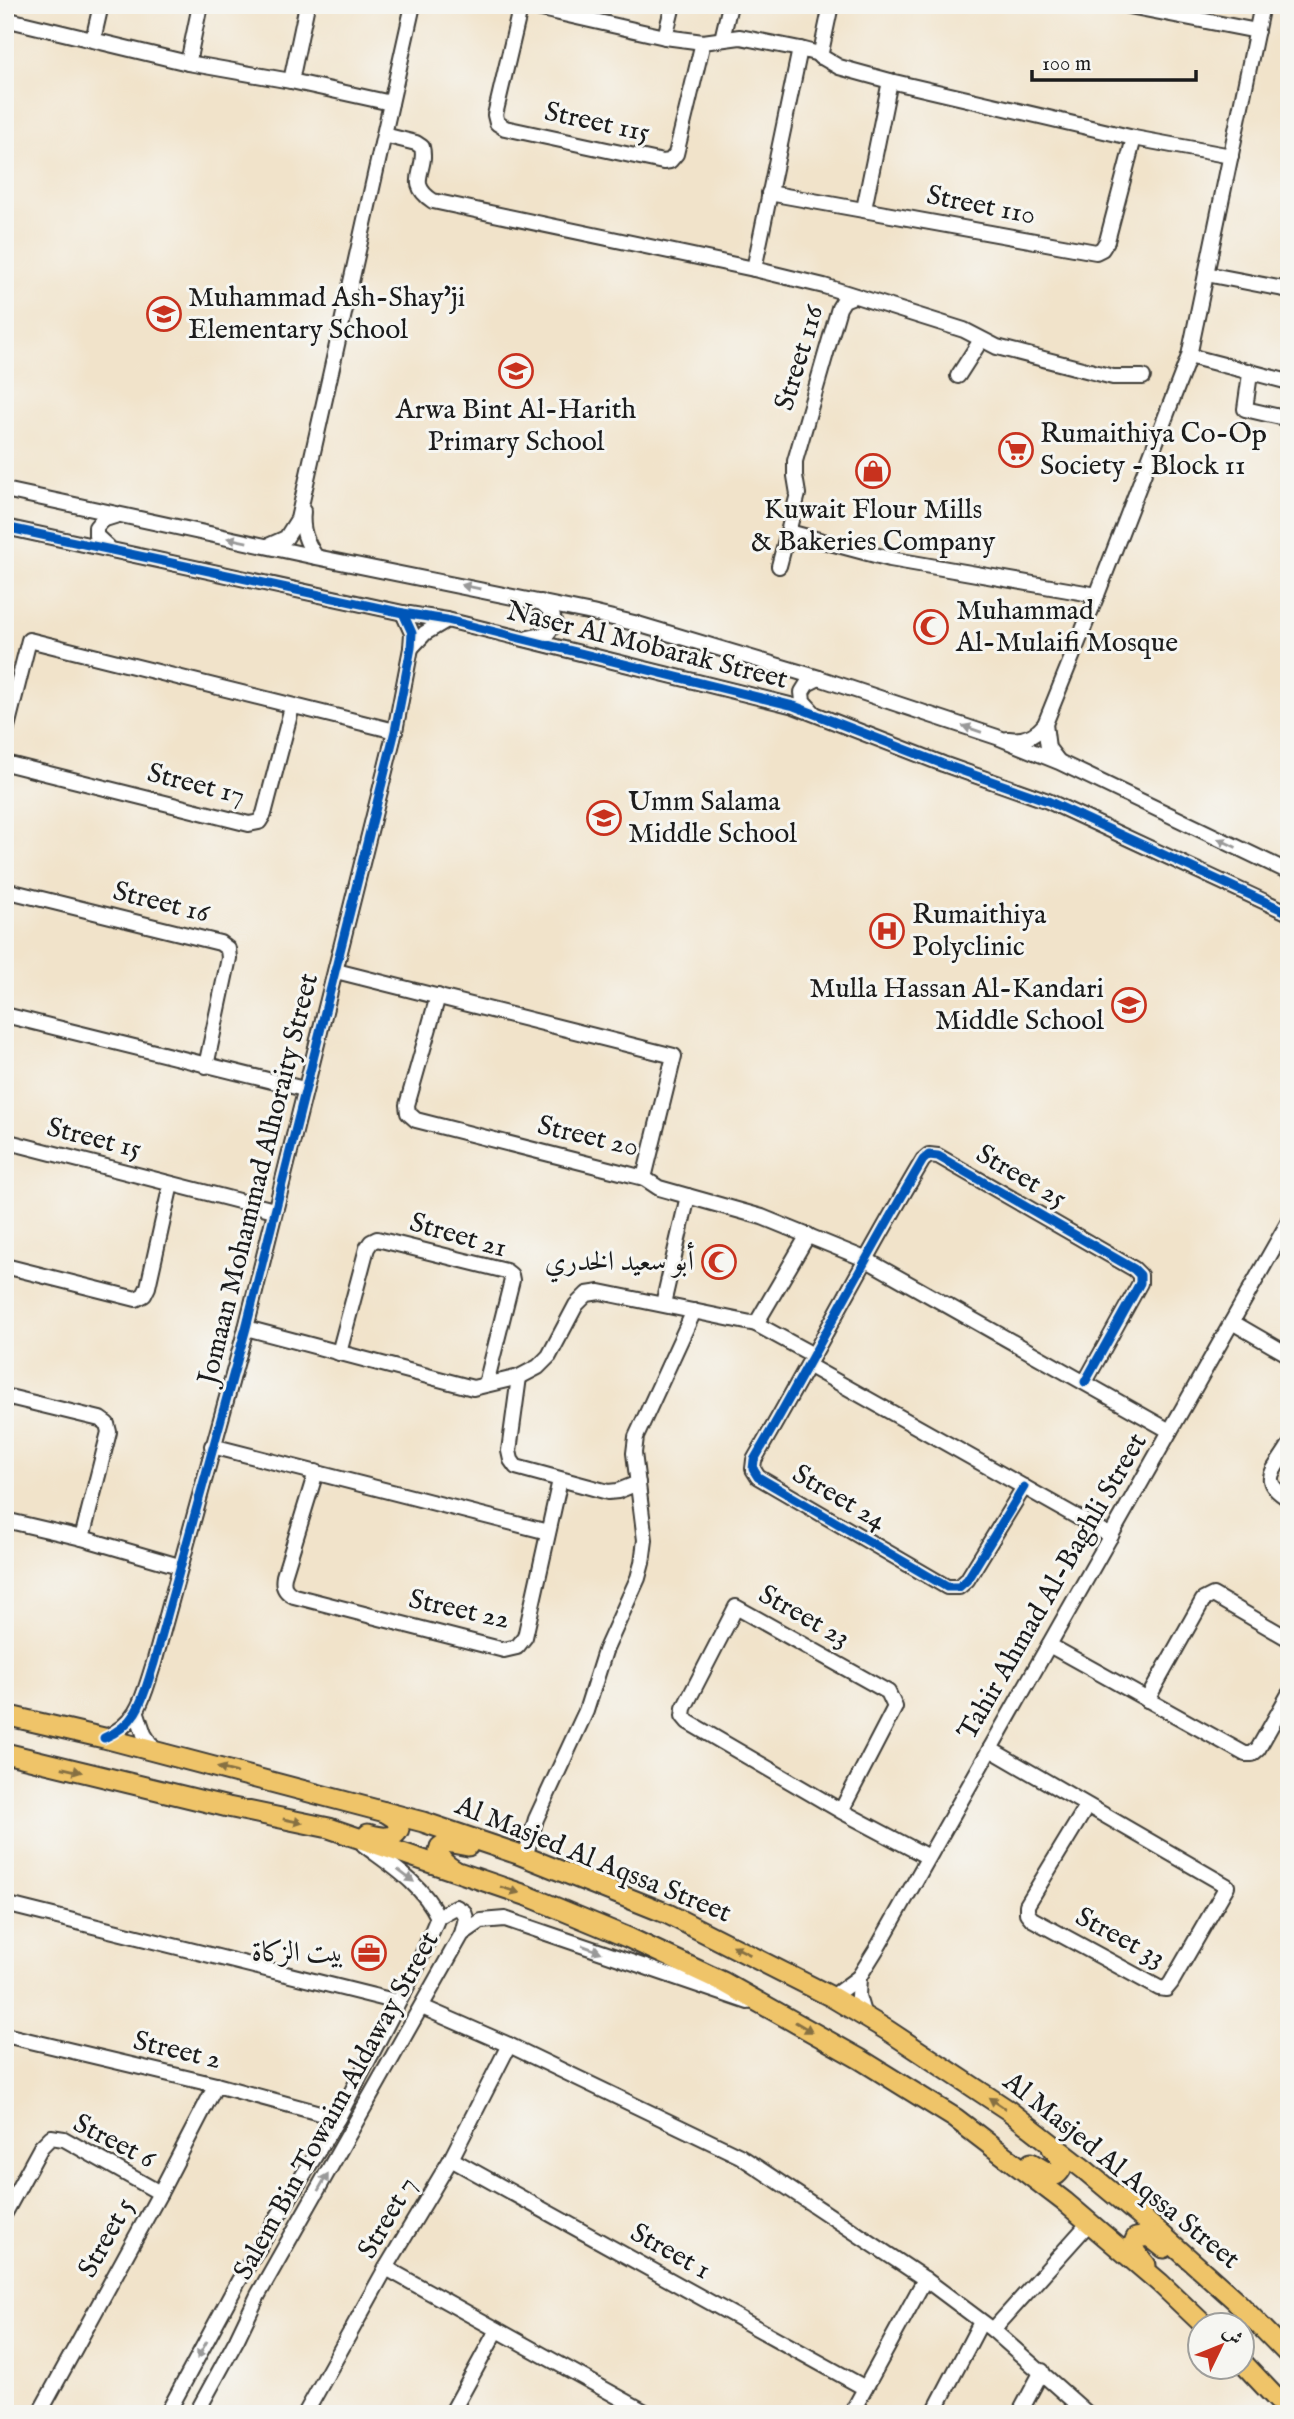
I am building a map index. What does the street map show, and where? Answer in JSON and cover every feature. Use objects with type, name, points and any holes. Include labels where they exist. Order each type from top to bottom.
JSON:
[{"type":"main road","name":"Al Masjed Al Aqssa Street","points":[[5,1715],[104,1738],[423,1822],[521,1855],[668,1914],[832,1997],[1033,2129],[1152,2226],[1235,2300],[1289,2355]]},
{"type":"main road","name":"Al Masjed Al Aqssa Street","points":[[5,1754],[329,1828],[528,1896],[629,1938],[723,1982],[860,2059],[955,2118],[1065,2202],[1188,2310]]},
{"type":"main road","points":[[329,1828],[391,1837],[398,1833],[398,1824],[386,1812]]},
{"type":"main road","points":[[457,1872],[440,1858],[438,1853],[443,1844],[453,1843],[497,1853],[521,1855]]},
{"type":"main road","points":[[955,2118],[1056,2175],[1063,2165],[1061,2157],[1033,2129]]},
{"type":"main road","points":[[1160,2283],[1136,2253],[1133,2245],[1136,2238],[1149,2236],[1201,2278],[1235,2300]]},
{"type":"main road","points":[[1256,2378],[1289,2412]]},
{"type":"street","points":[[93,40],[102,5]]},
{"type":"street","points":[[188,63],[200,5]]},
{"type":"street","points":[[291,81],[307,5]]},
{"type":"street","points":[[268,546],[286,538],[298,519],[413,5]]},
{"type":"street","name":"Street 115","points":[[522,5],[666,37],[703,42],[676,154],[670,161],[663,162],[503,127],[497,123],[495,115],[522,5]]},
{"type":"street","points":[[666,37],[673,5]]},
{"type":"street","points":[[722,39],[730,5]]},
{"type":"street","points":[[820,57],[831,5]]},
{"type":"street","points":[[1124,5],[1256,31]]},
{"type":"street","points":[[997,737],[1020,740],[1031,736],[1045,724],[1189,356],[1262,5]]},
{"type":"street","points":[[5,19],[188,63],[291,81],[391,103]]},
{"type":"street","points":[[703,42],[750,38],[800,49],[836,65],[890,81],[1134,138],[1231,156]]},
{"type":"street","points":[[754,269],[800,49]]},
{"type":"street","points":[[769,193],[864,209],[890,81]]},
{"type":"street","points":[[384,135],[411,141],[422,147],[424,153],[419,184],[424,195],[433,201],[754,269],[855,296]]},
{"type":"street","name":"Street 110","points":[[864,209],[1096,252],[1102,249],[1107,241],[1134,138]]},
{"type":"street","points":[[1206,274],[1289,290]]},
{"type":"street","name":"Street 116","points":[[779,566],[799,491],[794,471],[796,457],[839,308],[844,300],[855,296],[959,328],[997,347],[1113,377],[1143,377]]},
{"type":"street","points":[[958,376],[981,340]]},
{"type":"street","points":[[1189,356],[1289,382]]},
{"type":"street","points":[[1250,374],[1245,409],[1289,419]]},
{"type":"street","name":"Naser Al Mobarak Street","points":[[5,490],[316,557],[540,601],[634,623],[819,677],[997,737],[1059,762],[1289,872]]},
{"type":"street","points":[[304,493],[302,523],[306,542],[316,557]]},
{"type":"street","points":[[111,550],[96,536],[96,527],[102,520],[118,514]]},
{"type":"street","name":"Naser Al Mobarak Street","points":[[5,527],[403,613],[447,620],[794,706],[1048,801],[1289,913]]},
{"type":"street","points":[[789,532],[877,556],[1097,595]]},
{"type":"street","points":[[523,639],[542,637],[554,628],[554,615],[540,601]]},
{"type":"street","name":"Jomaan Mohammad Alhoraity Street","points":[[137,1713],[154,1663],[178,1566],[246,1328],[395,731],[411,648],[412,633],[403,613]]},
{"type":"street","points":[[411,648],[425,633],[447,620]]},
{"type":"street","points":[[5,735],[29,640],[395,731]]},
{"type":"street","points":[[817,716],[803,701],[802,692],[807,684],[819,677]]},
{"type":"street","name":"Street 17","points":[[5,763],[249,824],[259,822],[264,814],[292,707]]},
{"type":"street","points":[[1045,724],[1048,748],[1059,762]]},
{"type":"street","name":"Street 16","points":[[5,890],[220,943],[228,949],[229,958],[206,1066]]},
{"type":"street","name":"Street 20","points":[[336,971],[438,996],[674,1056],[644,1178],[416,1120],[408,1113],[407,1105],[438,996]]},
{"type":"street","points":[[5,1015],[304,1089]]},
{"type":"street","name":"Street 15","points":[[5,1141],[274,1210]]},
{"type":"street","name":"Street 25","points":[[836,1311],[923,1160],[929,1155],[938,1156],[1134,1269],[1140,1275],[1140,1283],[1084,1382]]},
{"type":"street","points":[[644,1178],[659,1188],[762,1217],[865,1259],[1170,1432]]},
{"type":"street","name":"Street 15","points":[[5,1266],[136,1299],[144,1294],[148,1287],[171,1184]]},
{"type":"street","points":[[663,1304],[688,1196]]},
{"type":"street","name":"Tahir Ahmad Al-Baghli Street","points":[[832,1997],[859,1977],[1289,1222]]},
{"type":"street","points":[[756,1324],[808,1235]]},
{"type":"street","name":"Street 21","points":[[339,1353],[367,1248],[377,1239],[506,1271],[511,1275],[512,1280],[485,1384]]},
{"type":"street","points":[[246,1328],[473,1388],[519,1377],[538,1367],[549,1356],[576,1305],[587,1294],[600,1292],[756,1324],[811,1361],[1111,1536]]},
{"type":"street","points":[[521,1855],[586,1711],[605,1651],[638,1578],[645,1540],[634,1453],[636,1437],[694,1311]]},
{"type":"street","name":"Street 24","points":[[836,1311],[811,1361],[754,1460],[753,1469],[758,1477],[947,1587],[959,1587],[967,1580],[1024,1487]]},
{"type":"street","points":[[1232,1322],[1289,1355]]},
{"type":"street","points":[[519,1377],[509,1451],[511,1460],[521,1469],[612,1492],[638,1483]]},
{"type":"street","points":[[5,1396],[100,1419],[107,1424],[109,1432],[82,1538]]},
{"type":"street","points":[[212,1446],[548,1532],[560,1480]]},
{"type":"street","points":[[1289,1446],[1270,1479],[1270,1485],[1289,1499]]},
{"type":"street","name":"Street 22","points":[[316,1472],[283,1585],[287,1592],[294,1596],[346,1610],[504,1650],[513,1649],[525,1637],[548,1532]]},
{"type":"street","points":[[5,1520],[82,1538],[178,1566]]},
{"type":"street","points":[[1147,1700],[1207,1596],[1213,1595],[1289,1639]]},
{"type":"street","name":"Street 23","points":[[841,1811],[895,1707],[893,1699],[888,1692],[736,1607],[684,1708],[683,1716],[688,1722],[841,1811],[928,1857]]},
{"type":"street","points":[[1049,1645],[1245,1754],[1252,1754],[1258,1749],[1289,1694]]},
{"type":"street","points":[[104,1738],[122,1728],[137,1713],[144,1734],[156,1753]]},
{"type":"street","name":"Street 33","points":[[990,1749],[1227,1886],[1166,1989],[1159,1988],[1032,1919],[1027,1913],[1027,1905],[1087,1806]]},
{"type":"street","name":"Salem Bin Towaim Aldaway Street","points":[[167,2414],[238,2282],[338,2118],[418,1965],[438,1917],[416,1884],[351,1835]]},
{"type":"street","points":[[5,1904],[398,2002]]},
{"type":"street","points":[[438,1917],[451,1908],[461,1909],[466,1918],[462,1934]]},
{"type":"street","name":"Salem Bin Towaim Aldaway Street","points":[[196,2414],[258,2295],[462,1934],[481,1921],[505,1919],[701,1988],[778,2012]]},
{"type":"street","points":[[859,1977],[858,1996],[864,2016]]},
{"type":"street","points":[[422,2007],[509,2045],[740,2156],[925,2279],[1042,2371],[1088,2414]]},
{"type":"street","name":"Street 2","points":[[5,2035],[216,2085],[338,2118]]},
{"type":"street","name":"Street 7","points":[[305,2414],[386,2268],[451,2159],[509,2045]]},
{"type":"street","name":"Street 5","points":[[39,2414],[216,2085]]},
{"type":"street","name":"Street 6","points":[[5,2213],[41,2147],[51,2137],[64,2139],[160,2193]]},
{"type":"street","name":"Street 1","points":[[451,2159],[865,2388]]},
{"type":"street","points":[[933,2414],[987,2326],[1088,2223]]},
{"type":"street","points":[[386,2268],[649,2414]]},
{"type":"street","points":[[850,2414],[925,2279]]},
{"type":"street","points":[[238,2282],[242,2291],[258,2295]]},
{"type":"street","points":[[215,2326],[225,2325],[233,2330],[237,2339]]},
{"type":"street","points":[[451,2414],[497,2330]]},
{"type":"street","points":[[1019,2414],[1042,2371]]},
{"type":"cycle path","points":[[5,527],[403,613],[447,620],[794,706],[943,764],[1048,801],[1289,913]]},
{"type":"cycle path","points":[[104,1738],[116,1732],[133,1716],[147,1687],[246,1328],[395,731],[411,648],[412,633],[403,613]]},
{"type":"cycle path","points":[[1024,1487],[967,1580],[959,1587],[947,1587],[758,1477],[753,1469],[754,1460],[880,1235],[923,1160],[929,1155],[938,1156],[1134,1269],[1140,1275],[1140,1283],[1085,1382]]},
{"type":"place","name":"Muhammad Ash-Shay'ji Elementary School","points":[[164,314]]},
{"type":"place","name":"Arwa Bint Al-Harith Primary School","points":[[516,371]]},
{"type":"place","name":"Rumaithiya Co-Op Society - Block 11","points":[[1016,450]]},
{"type":"place","name":"Kuwait Flour Mills & Bakeries Company","points":[[873,471]]},
{"type":"place","name":"Muhammad Al-Mulaifi Mosque","points":[[931,627]]},
{"type":"place","name":"Umm Salama Middle School","points":[[604,818]]},
{"type":"place","name":"Rumaithiya Polyclinic","points":[[887,931]]},
{"type":"place","name":"Mulla Hassan Al-Kandari Middle School","points":[[1129,1005]]},
{"type":"place","name":"أبو سعيد الخدري","points":[[719,1262]]},
{"type":"place","name":"بيت الزكاة","points":[[369,1953]]}]
